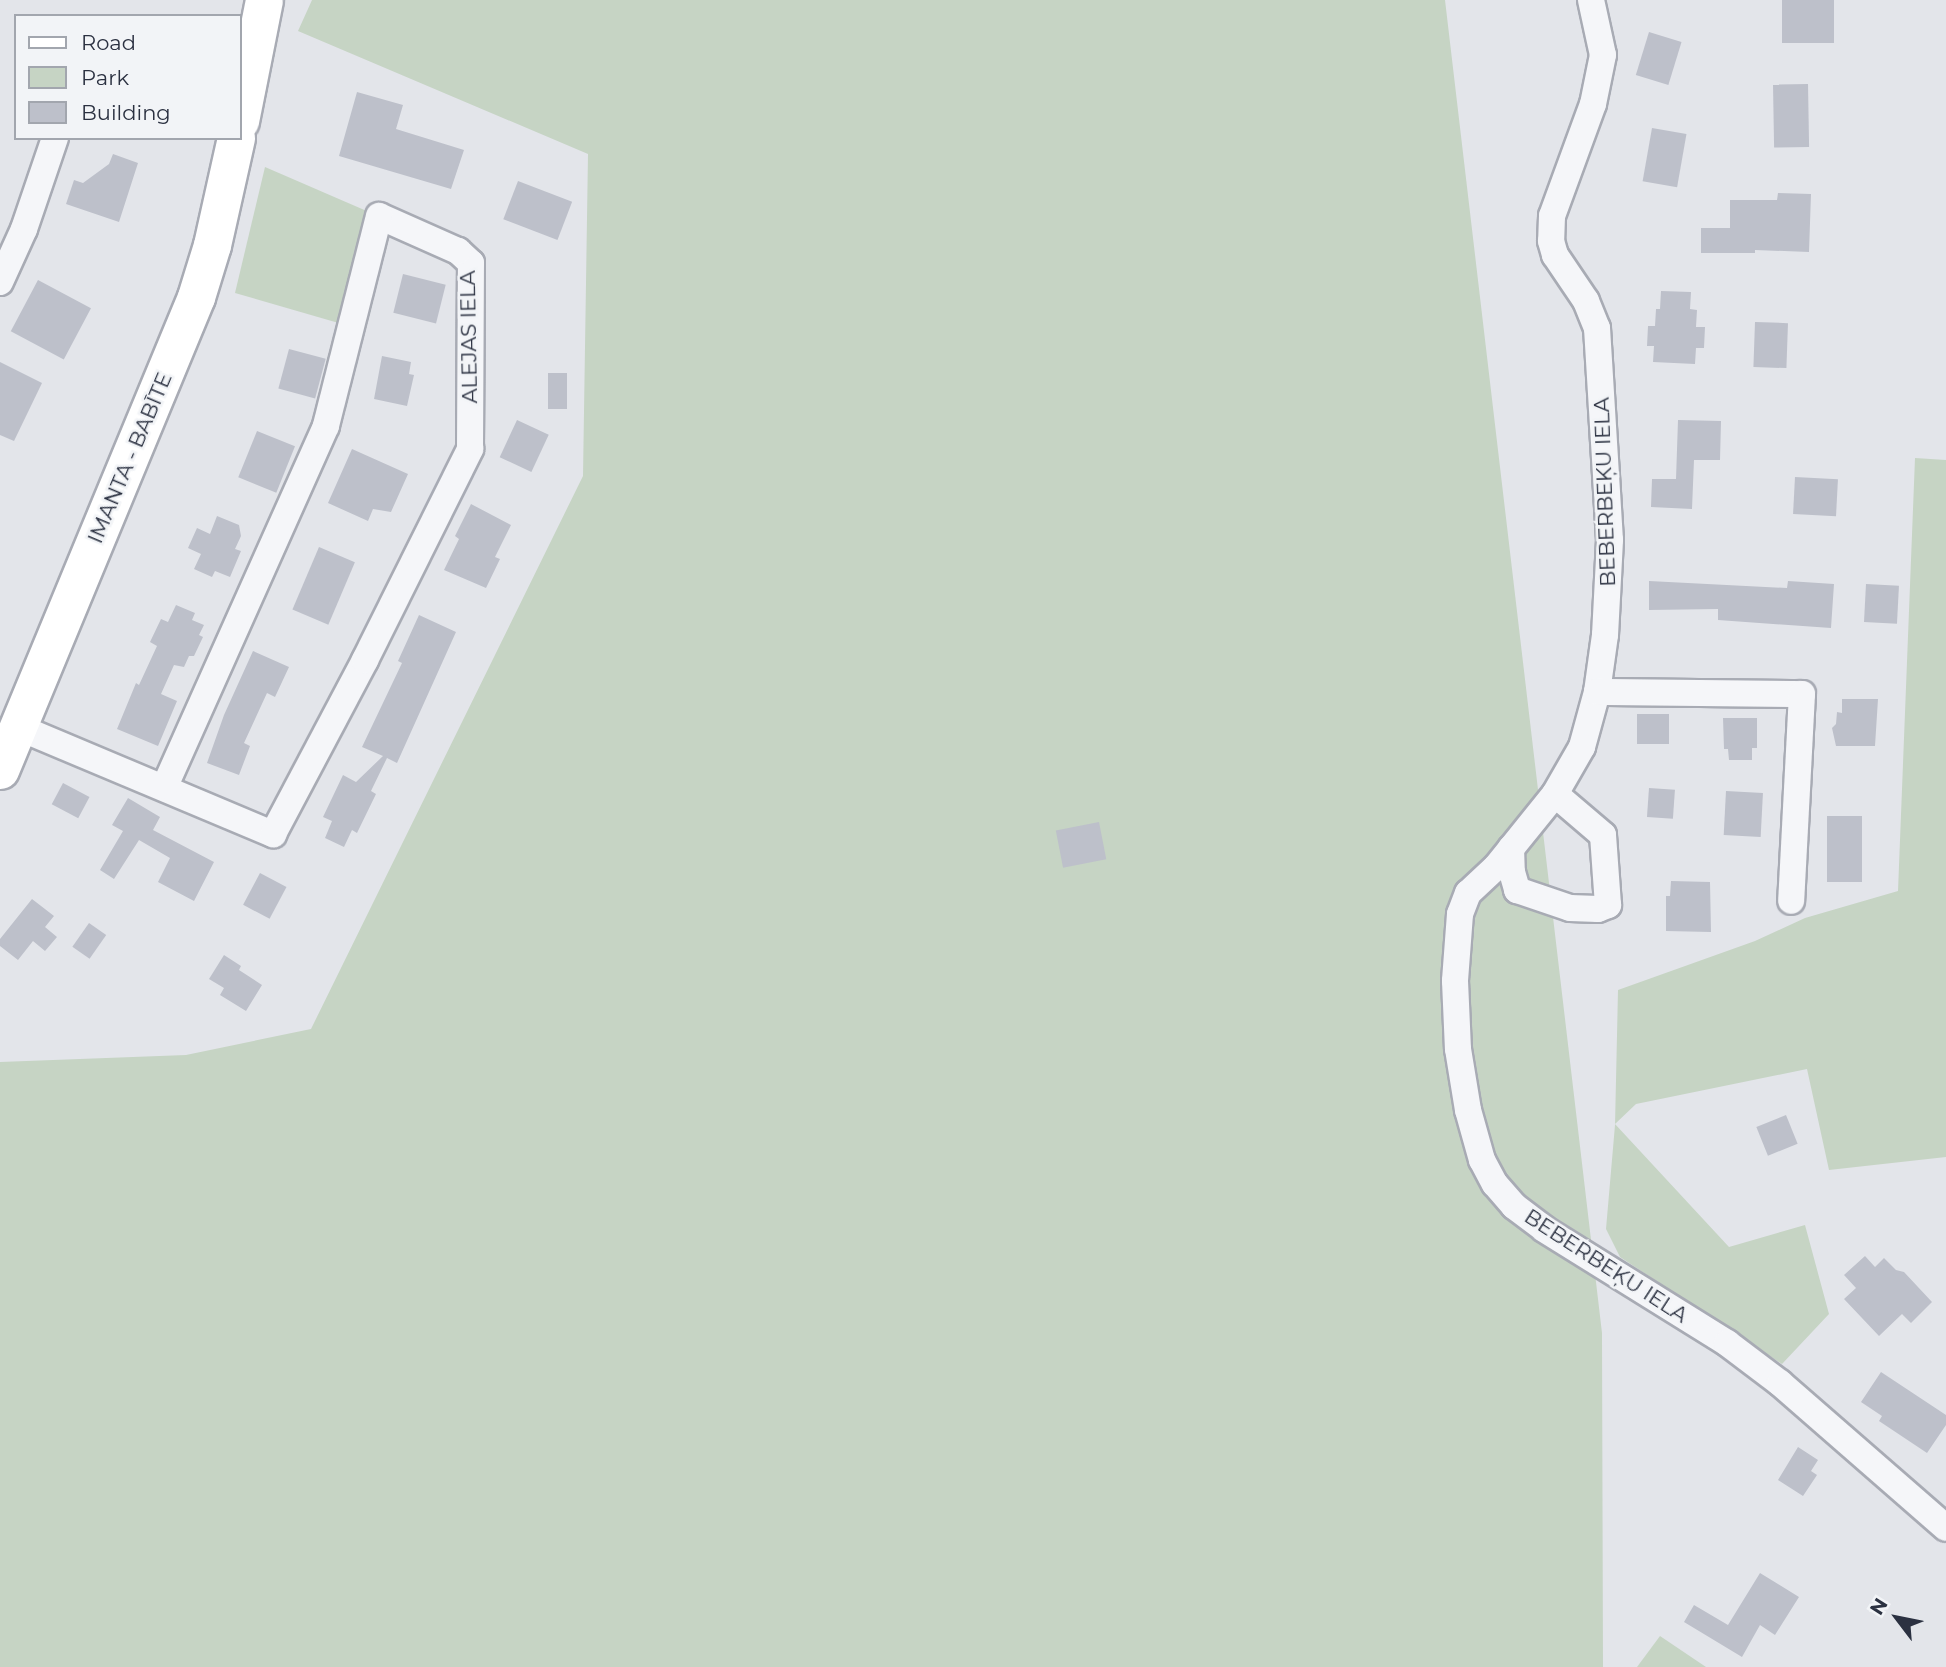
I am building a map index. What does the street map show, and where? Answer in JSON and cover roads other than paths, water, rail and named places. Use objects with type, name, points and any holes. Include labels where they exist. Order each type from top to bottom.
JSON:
[{"type":"main road","points":[[242,111],[262,10]]},
{"type":"main road","name":"IMANTA - BABĪTE","points":[[0,770],[196,297],[212,245],[236,140]]},
{"type":"street","name":"BEBERBEĶU IELA","points":[[1591,0],[1603,55],[1593,104],[1552,216],[1550,241],[1555,255],[1586,301],[1597,328],[1610,540],[1605,635],[1597,692],[1582,747],[1555,794],[1511,848],[1468,893],[1460,914],[1455,981],[1458,1049],[1468,1110],[1482,1160],[1495,1184],[1514,1206],[1544,1229],[1727,1343],[1780,1383],[1946,1528]]},
{"type":"street","points":[[0,282],[24,229],[54,140]]},
{"type":"street","name":"ALEJAS IELA","points":[[379,216],[458,251],[471,263],[470,449],[365,660],[273,834],[164,786],[326,426],[379,216]]},
{"type":"street","points":[[1597,692],[1802,694],[1791,901]]},
{"type":"street","points":[[18,727],[164,786]]},
{"type":"street","points":[[1511,848],[1512,872],[1517,890],[1570,908],[1598,909],[1608,905],[1603,835],[1555,794]]}]
